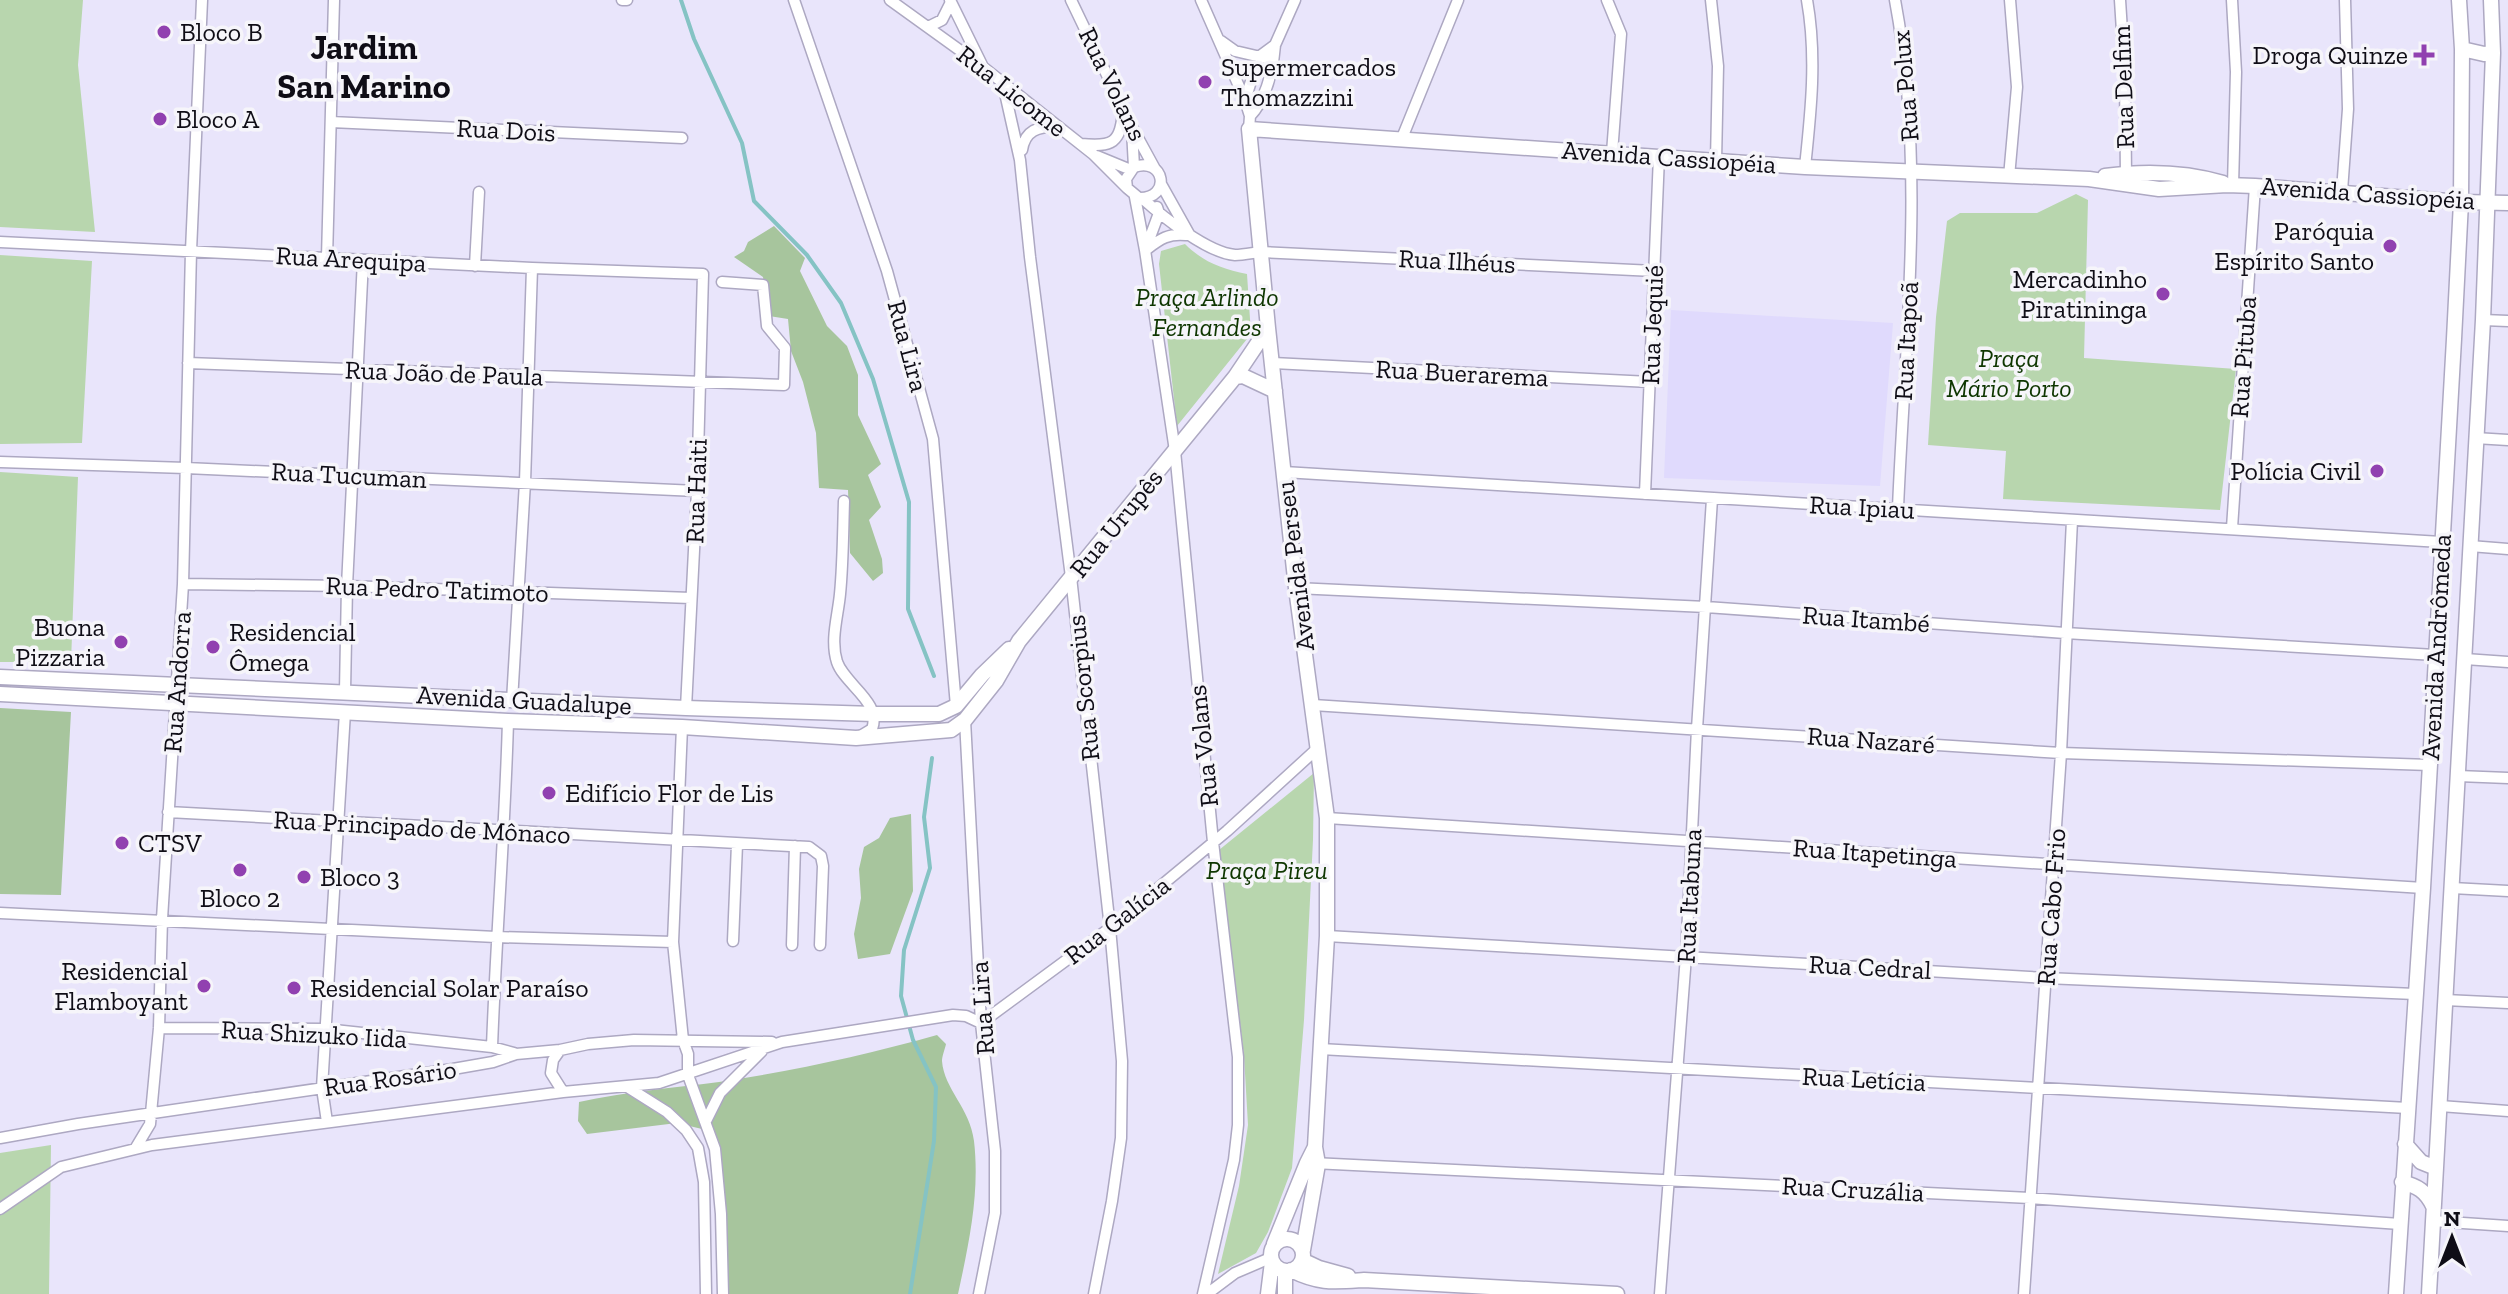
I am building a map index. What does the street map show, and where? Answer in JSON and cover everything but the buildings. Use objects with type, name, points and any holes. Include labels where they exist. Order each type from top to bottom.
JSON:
[{"type":"street","name":"Rua Andorra","points":[[152,1113],[183,584],[191,251],[202,0]]},
{"type":"street","points":[[327,258],[334,0]]},
{"type":"street","name":"Rua Lira","points":[[794,0],[887,271],[933,439],[956,706]]},
{"type":"street","name":"Rua Licome","points":[[890,0],[983,67],[1095,156],[1135,195],[1190,235]]},
{"type":"street","name":"Rua Volans","points":[[1071,0],[1155,169]]},
{"type":"street","name":"Avenida Perseu","points":[[1201,0],[1245,100],[1250,123],[1260,252],[1296,588],[1327,818],[1327,936],[1315,1147],[1295,1263],[1285,1294]]},
{"type":"street","points":[[1250,123],[1274,62],[1275,45],[1295,0]]},
{"type":"street","points":[[1402,138],[1458,0]]},
{"type":"street","points":[[1607,0],[1621,34],[1612,153]]},
{"type":"street","points":[[1711,0],[1718,66],[1716,161]]},
{"type":"street","points":[[1805,167],[1813,60],[1807,0]]},
{"type":"street","name":"Rua Polux","points":[[1895,0],[1907,83],[1912,173]]},
{"type":"street","points":[[2009,177],[2017,87],[2010,0]]},
{"type":"street","name":"Rua Delfim","points":[[2120,0],[2126,179]]},
{"type":"street","points":[[2230,185],[2236,72],[2232,0]]},
{"type":"street","points":[[2342,191],[2348,109],[2345,0]]},
{"type":"street","name":"Avenida Andrômeda","points":[[2396,1294],[2423,888],[2461,202],[2462,49],[2459,0]]},
{"type":"street","name":"Avenida Andrômeda","points":[[2429,1294],[2483,320],[2493,53],[2491,0]]},
{"type":"street","points":[[928,27],[942,20],[951,1]]},
{"type":"street","points":[[951,1],[983,67]]},
{"type":"street","points":[[1219,40],[1235,51],[1274,62]]},
{"type":"street","points":[[1259,104],[1245,100],[1260,56],[1275,45]]},
{"type":"street","points":[[2462,49],[2493,53]]},
{"type":"street","name":"Rua Scorpius","points":[[1003,84],[1020,160],[1071,577],[1122,1061],[1121,1138],[1094,1294]]},
{"type":"street","points":[[1080,144],[1105,147],[1115,141],[1122,126],[1123,104]]},
{"type":"street","name":"Rua Dois","points":[[331,122],[682,138]]},
{"type":"street","name":"Avenida Cassiopéia","points":[[1250,123],[1402,138],[1805,167],[2126,179],[2159,189],[2255,186],[2508,203]]},
{"type":"street","points":[[1131,125],[1132,169],[1126,179],[1135,195],[1155,195]]},
{"type":"street","points":[[1020,160],[1023,139],[1032,130],[1056,126]]},
{"type":"street","points":[[1095,156],[1132,169],[1144,164],[1155,169],[1190,235]]},
{"type":"street","name":"Rua Jequié","points":[[1645,494],[1659,156]]},
{"type":"street","name":"Rua Itapoã","points":[[1898,508],[1912,173]]},
{"type":"street","points":[[1145,250],[1159,213],[1155,195],[1161,184]]},
{"type":"street","name":"Rua Pituba","points":[[2232,528],[2255,186]]},
{"type":"street","points":[[475,266],[479,192]]},
{"type":"street","name":"Rua Volans","points":[[1135,195],[1175,451],[1213,842],[1238,1057],[1238,1125],[1234,1160],[1205,1294]]},
{"type":"street","points":[[1145,250],[1162,237],[1177,234],[1190,235],[1234,255],[1260,252]]},
{"type":"street","name":"Rua Arequipa","points":[[0,242],[703,274]]},
{"type":"street","name":"Rua Ilhéus","points":[[1260,252],[1654,271]]},
{"type":"street","points":[[345,691],[363,260]]},
{"type":"street","points":[[512,701],[525,482],[532,268]]},
{"type":"street","name":"Rua Haiti","points":[[686,708],[697,491],[703,274]]},
{"type":"street","name":"Rua João de Paula","points":[[188,363],[785,383],[785,348],[767,326],[763,285],[722,282]]},
{"type":"street","points":[[2483,320],[2508,321]]},
{"type":"street","name":"Rua Urupês","points":[[965,720],[996,681],[1019,641],[1235,377],[1268,328]]},
{"type":"street","points":[[2454,339],[2464,353],[2476,350],[2481,343]]},
{"type":"street","name":"Rua Buerarema","points":[[1273,363],[1650,382]]},
{"type":"street","points":[[1235,377],[1243,376],[1275,391]]},
{"type":"street","points":[[2475,438],[2508,440]]},
{"type":"street","name":"Rua Tucuman","points":[[0,462],[697,491]]},
{"type":"street","name":"Rua Ipiau","points":[[1284,472],[2441,542]]},
{"type":"street","points":[[2445,478],[2474,480]]},
{"type":"street","name":"Rua Itabuna","points":[[1660,1294],[1686,956],[1712,499]]},
{"type":"street","points":[[844,501],[840,592],[833,645],[842,672],[874,714],[872,729],[856,738]]},
{"type":"street","name":"Rua Cabo Frio","points":[[2024,1294],[2061,753],[2072,520]]},
{"type":"street","points":[[2470,546],[2508,549]]},
{"type":"street","name":"Rua Pedro Tatimoto","points":[[183,584],[347,586],[691,598]]},
{"type":"street","name":"Rua Itambé","points":[[1296,588],[1706,607],[2435,655]]},
{"type":"street","points":[[956,706],[982,675],[1019,641]]},
{"type":"street","points":[[2465,659],[2508,662]]},
{"type":"street","name":"Avenida Guadalupe","points":[[0,677],[874,714],[939,714],[956,706]]},
{"type":"street","name":"Avenida Guadalupe","points":[[0,694],[856,738],[951,730],[965,720]]},
{"type":"street","name":"Rua Nazaré","points":[[1313,705],[2061,753],[2430,765]]},
{"type":"street","points":[[327,1122],[322,1088],[345,712]]},
{"type":"street","points":[[2433,713],[2462,714]]},
{"type":"street","name":"Rua Lira","points":[[965,720],[981,1023],[995,1151],[995,1213],[979,1294]]},
{"type":"street","points":[[492,1047],[508,721]]},
{"type":"street","points":[[682,727],[673,942],[688,1075],[715,1149],[721,1214],[723,1294]]},
{"type":"street","name":"Rua Galícia","points":[[981,1023],[1110,928],[1213,842],[1319,747]]},
{"type":"street","points":[[2458,776],[2508,778]]},
{"type":"street","name":"Rua Principado de Mônaco","points":[[168,812],[795,846]]},
{"type":"street","name":"Rua Itapetinga","points":[[1327,818],[2423,888]]},
{"type":"street","points":[[733,941],[737,844]]},
{"type":"street","points":[[792,945],[795,846],[809,847],[821,856],[820,945]]},
{"type":"street","points":[[2452,888],[2508,891]]},
{"type":"street","points":[[0,913],[496,937],[673,942]]},
{"type":"street","name":"Rua Cedral","points":[[1327,936],[2046,978],[2415,994]]},
{"type":"street","points":[[2445,1000],[2508,1003]]},
{"type":"street","name":"Rua Rosário","points":[[0,1138],[493,1062],[516,1054],[588,1044],[683,1040],[782,1042],[953,1015],[966,1016],[981,1023]]},
{"type":"street","name":"Rua Shizuko Iida","points":[[159,1028],[325,1029],[492,1047],[516,1054]]},
{"type":"street","name":"Rua Rosário","points":[[0,1209],[61,1167],[152,1145],[563,1092],[659,1083],[782,1042]]},
{"type":"street","points":[[706,1121],[720,1093],[767,1047]]},
{"type":"street","name":"Rua Letícia","points":[[1320,1049],[2408,1108]]},
{"type":"street","points":[[560,1050],[553,1060],[551,1073],[563,1092]]},
{"type":"street","points":[[627,1087],[667,1112],[686,1130],[698,1148],[704,1182],[706,1294]]},
{"type":"street","points":[[2440,1106],[2508,1111]]},
{"type":"street","points":[[135,1149],[150,1124],[152,1113]]},
{"type":"street","points":[[2405,1144],[2421,1162],[2436,1168]]},
{"type":"street","name":"Avenida Perseu","points":[[1268,1294],[1272,1255],[1312,1163]]},
{"type":"street","name":"Rua Cruzália","points":[[1312,1163],[2030,1198],[2400,1224]]},
{"type":"street","points":[[2402,1182],[2420,1188],[2428,1196],[2433,1213],[2508,1226]]},
{"type":"street","points":[[1205,1294],[1235,1273],[1272,1255],[1288,1238],[1297,1242],[1295,1263]]},
{"type":"street","points":[[1272,1255],[1364,1280],[1617,1294]]},
{"type":"shaded area","points":[[1671,310],[1893,323],[1880,486],[1664,478]]},
{"type":"green space","points":[[0,0],[83,0],[78,65],[95,232],[0,227]]},
{"type":"green space","name":"Praça Mário Porto","points":[[2076,194],[2088,200],[2084,358],[2236,369],[2220,510],[2003,499],[2006,451],[1928,445],[1936,317],[1947,221],[1960,213],[2037,213]]},
{"type":"green space","points":[[774,226],[805,258],[800,271],[827,326],[847,346],[858,375],[858,415],[881,464],[868,475],[881,507],[869,520],[882,559],[883,573],[873,581],[850,553],[848,490],[819,488],[816,433],[803,382],[791,351],[788,319],[769,316],[763,277],[734,257],[744,251],[748,242]]},
{"type":"green space","name":"Praça Arlindo Fernandes","points":[[1185,244],[1213,264],[1247,274],[1251,334],[1177,426],[1159,264],[1161,251]]},
{"type":"green space","points":[[0,255],[92,261],[82,443],[0,444]]},
{"type":"green space","points":[[0,472],[78,477],[71,662],[0,662]]},
{"type":"green space","points":[[0,708],[71,712],[61,895],[0,894]]},
{"type":"green space","name":"Praça Pireu","points":[[1314,773],[1304,1020],[1292,1168],[1268,1232],[1256,1253],[1218,1274],[1239,1186],[1248,1125],[1244,1056],[1219,850]]},
{"type":"green space","points":[[911,814],[913,891],[890,954],[858,959],[854,934],[861,898],[859,869],[864,847],[879,838],[890,818]]},
{"type":"green space","points":[[937,1035],[946,1044],[942,1059],[947,1081],[968,1119],[974,1141],[974,1199],[958,1294],[719,1294],[716,1187],[702,1129],[677,1123],[587,1134],[578,1121],[579,1102],[774,1073]]},
{"type":"green space","points":[[51,1145],[49,1294],[0,1294],[0,1153]]},
{"type":"waterway","points":[[681,0],[694,39],[742,143],[754,201],[807,255],[841,303],[873,379],[909,502],[908,609],[934,676]]},
{"type":"waterway","points":[[910,1294],[934,1141],[936,1087],[913,1040],[901,996],[904,950],[930,868],[924,817],[932,758]]},
{"type":"place","name":"Bloco B","points":[[164,32]]},
{"type":"place","name":"Droga Quinze","points":[[2424,55]]},
{"type":"place","name":"Supermercados Thomazzini","points":[[1205,82]]},
{"type":"place","name":"Bloco A","points":[[160,119]]},
{"type":"place","name":"Paróquia Espírito Santo","points":[[2390,246]]},
{"type":"place","name":"Mercadinho Piratininga","points":[[2163,294]]},
{"type":"place","name":"Polícia Civil","points":[[2377,471]]},
{"type":"place","name":"Buona Pizzaria","points":[[121,642]]},
{"type":"place","name":"Residencial Ômega","points":[[213,647]]},
{"type":"place","name":"Edifício Flor de Lis","points":[[549,793]]},
{"type":"place","name":"CTSV","points":[[122,843]]},
{"type":"place","name":"Bloco 2","points":[[240,870]]},
{"type":"place","name":"Bloco 3","points":[[304,877]]},
{"type":"place","name":"Residencial Flamboyant","points":[[204,986]]},
{"type":"place","name":"Residencial Solar Paraíso","points":[[294,988]]},
{"type":"district","name":"Jardim San Marino","points":[[364,66]]}]
